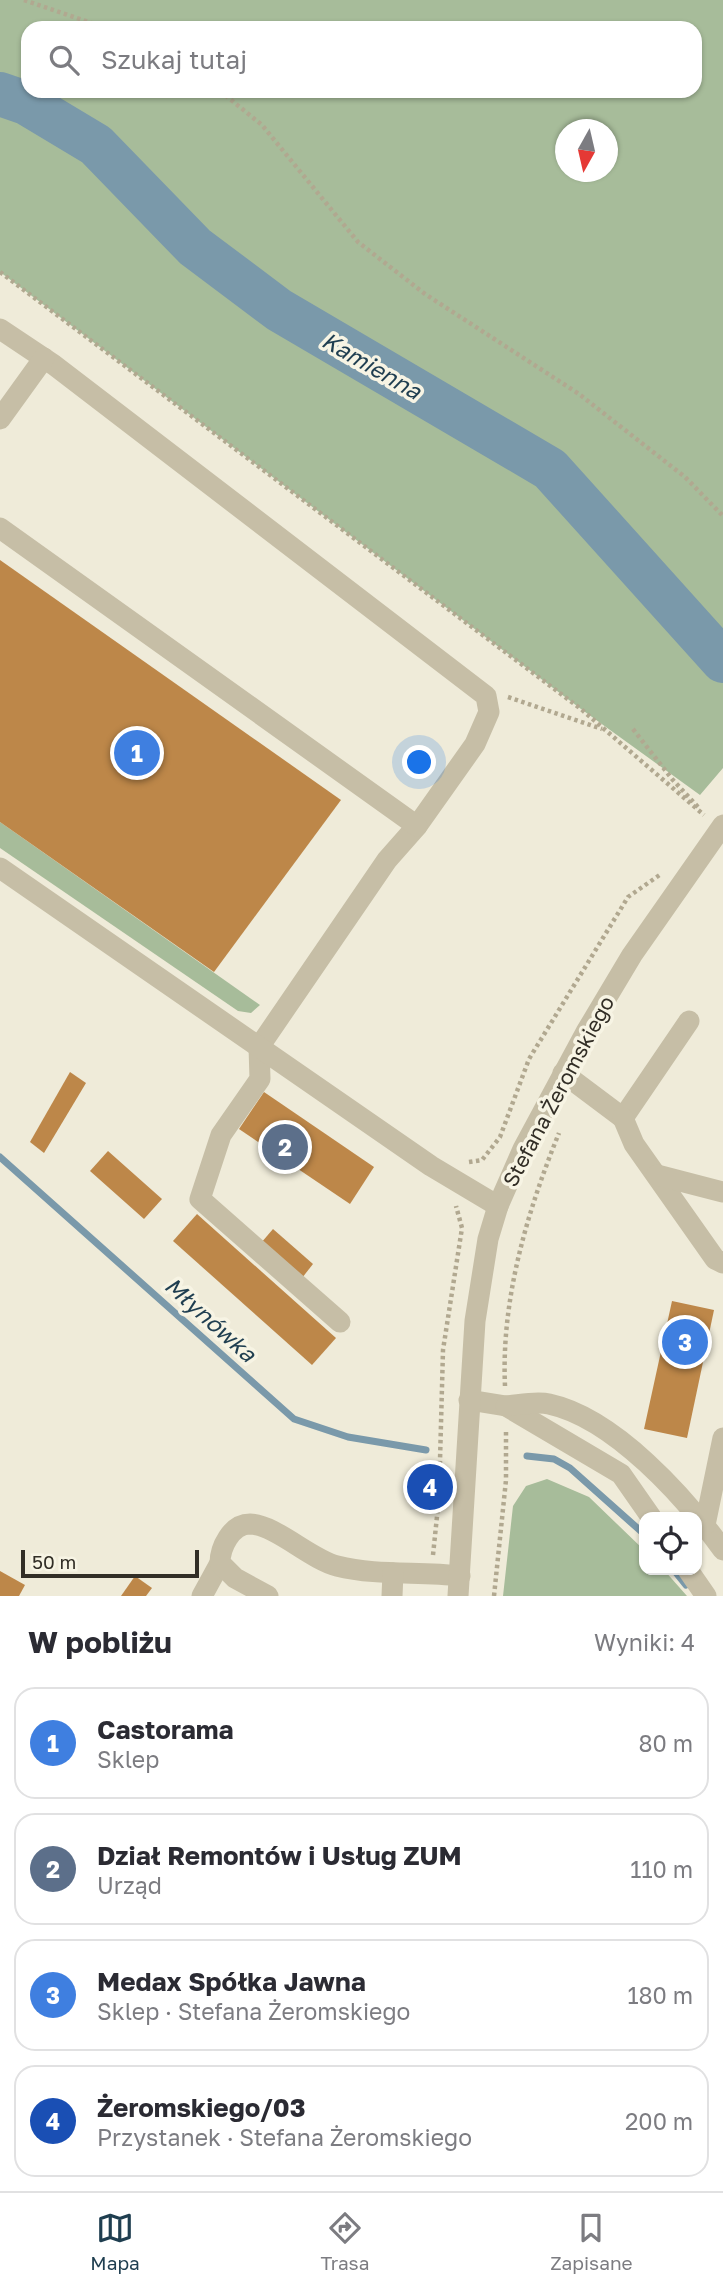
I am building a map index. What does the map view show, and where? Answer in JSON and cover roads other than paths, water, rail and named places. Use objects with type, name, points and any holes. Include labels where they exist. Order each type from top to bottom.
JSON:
[{"type":"street","points":[[0,329],[44,358],[486,696],[489,712],[484,728],[417,826],[387,860],[259,1047],[260,1079],[221,1135],[200,1199],[340,1322]]},
{"type":"street","points":[[0,419],[44,358]]},
{"type":"street","points":[[0,528],[417,826]]},
{"type":"street","name":"Stefana Żeromskiego","points":[[459,1586],[469,1400],[481,1273],[498,1206],[563,1073],[632,955],[717,823]]},
{"type":"street","points":[[0,868],[431,1166],[498,1206]]},
{"type":"street","points":[[623,1118],[689,1021]]},
{"type":"street","points":[[563,1073],[623,1118],[634,1144],[715,1259],[723,1263]]},
{"type":"street","points":[[657,1175],[723,1192]]},
{"type":"street","points":[[469,1400],[506,1406],[547,1403],[601,1424],[642,1460],[705,1525],[723,1550]]},
{"type":"street","points":[[506,1406],[621,1474],[648,1512]]},
{"type":"street","points":[[705,1525],[723,1438]]},
{"type":"street","points":[[202,1596],[220,1563],[220,1553],[233,1531],[250,1524],[335,1566],[393,1573],[431,1572],[459,1586]]},
{"type":"street","points":[[220,1563],[235,1578],[268,1596]]},
{"type":"street","points":[[391,1596],[393,1573]]},
{"type":"street","points":[[691,1575],[706,1596]]},
{"type":"waterway","name":"Kamienna","points":[[0,94],[26,103],[96,145],[195,247],[279,310],[550,469],[723,661]]},
{"type":"waterway","name":"Młynówka","points":[[0,1157],[294,1419],[348,1437],[426,1450]]},
{"type":"waterway","name":"Młynówka","points":[[527,1456],[554,1459],[570,1468],[639,1530]]},
{"type":"waterway","name":"Młynówka","points":[[678,1575],[686,1585]]},
{"type":"place","name":"Castorama","points":[[137,753]]},
{"type":"place","name":"Dział Remontów i Usług ZUM","points":[[285,1147]]},
{"type":"place","name":"Medax Spółka Jawna","points":[[685,1342]]},
{"type":"place","name":"Żeromskiego/03","points":[[430,1487]]}]
